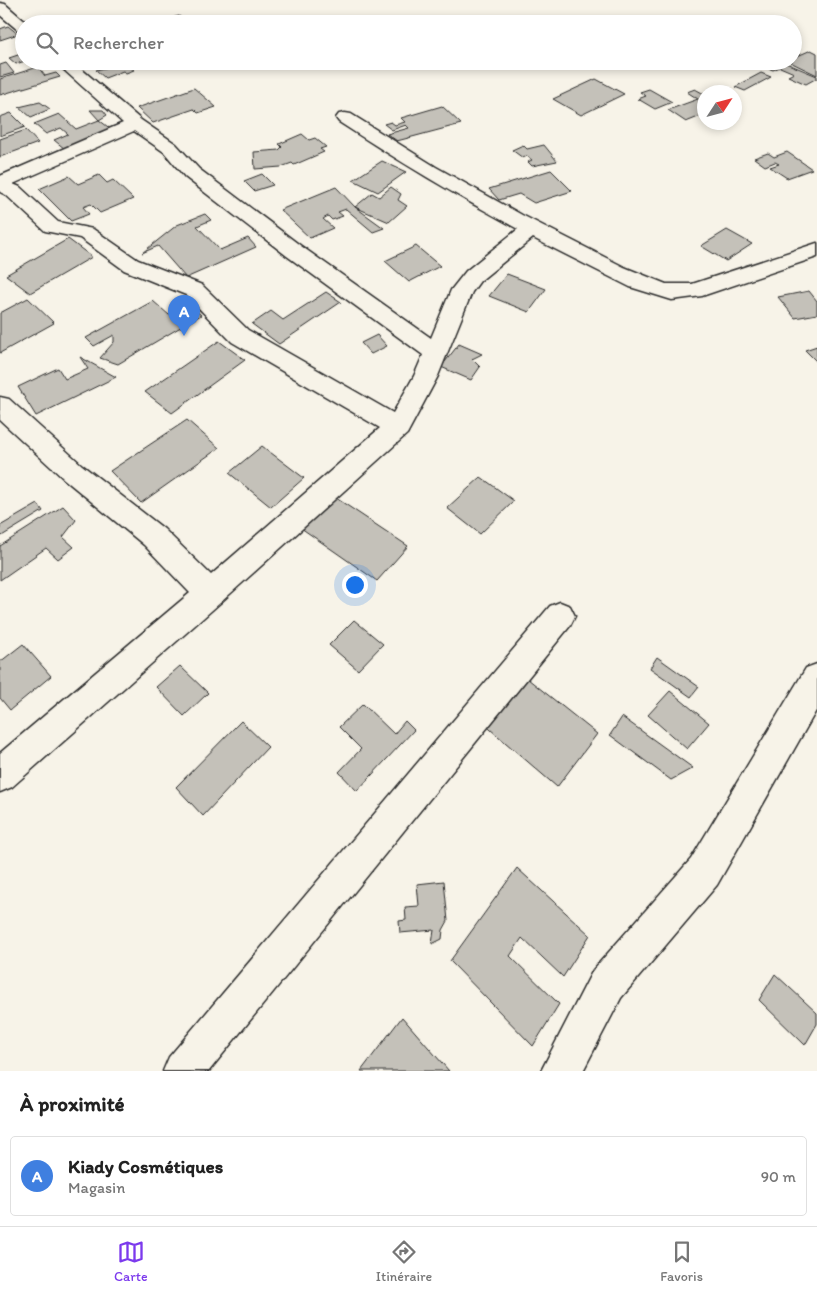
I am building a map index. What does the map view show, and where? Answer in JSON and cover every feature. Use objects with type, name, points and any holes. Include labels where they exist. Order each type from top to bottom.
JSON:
[{"type":"street","points":[[0,7],[15,20]]},
{"type":"street","points":[[72,70],[135,124],[170,148],[192,173],[294,250],[436,352]]},
{"type":"street","points":[[346,118],[401,154],[531,229],[634,280],[661,290],[678,293],[694,291],[817,250]]},
{"type":"street","points":[[0,184],[135,124]]},
{"type":"street","points":[[0,184],[13,191],[52,227],[86,233],[131,265],[194,290],[240,336],[398,427]]},
{"type":"street","points":[[0,774],[210,594],[398,427],[436,352],[462,290],[474,276],[531,229]]},
{"type":"street","points":[[0,406],[73,472],[154,537],[210,594]]},
{"type":"street","points":[[183,1071],[560,616]]},
{"type":"street","points":[[561,1071],[607,984],[704,872],[817,679]]},
{"type":"building","points":[[8,26],[15,32],[15,35],[0,40],[0,29]]},
{"type":"building","points":[[811,50],[817,53],[817,75],[802,68],[802,54]]},
{"type":"building","points":[[15,56],[15,63],[9,58]]},
{"type":"building","points":[[6,63],[14,73],[0,77],[0,65]]},
{"type":"building","points":[[28,70],[40,70],[45,76],[56,73],[60,77],[0,95],[0,79]]},
{"type":"building","points":[[96,70],[134,70],[126,73],[123,71],[105,78]]},
{"type":"building","points":[[787,70],[802,70],[817,76],[817,78],[806,84],[788,76],[794,73]]},
{"type":"building","points":[[761,73],[771,77],[745,91],[742,90],[742,85],[739,85]]},
{"type":"building","points":[[596,79],[624,94],[581,115],[553,99]]},
{"type":"building","points":[[194,88],[216,107],[198,113],[194,109],[153,123],[137,108]]},
{"type":"building","points":[[649,89],[672,102],[655,109],[638,99],[646,96],[640,92]]},
{"type":"building","points":[[697,90],[697,98],[687,92]]},
{"type":"building","points":[[697,99],[697,118],[686,122],[668,110]]},
{"type":"building","points":[[40,102],[50,109],[31,117],[19,107]]},
{"type":"building","points":[[442,106],[461,124],[397,141],[387,134],[409,128],[406,125],[392,130],[384,124],[391,122],[395,125],[405,122],[401,118]]},
{"type":"building","points":[[90,110],[103,110],[107,115],[99,120]]},
{"type":"building","points":[[11,113],[25,127],[0,136],[0,117]]},
{"type":"building","points":[[59,114],[76,129],[99,120],[112,130],[65,149],[54,140],[68,134],[61,128],[46,134],[34,124]]},
{"type":"building","points":[[26,130],[38,143],[0,157],[0,139]]},
{"type":"building","points":[[302,134],[309,140],[315,138],[326,147],[320,149],[324,152],[294,165],[292,163],[281,167],[255,169],[254,152],[279,150],[282,147],[279,144]]},
{"type":"building","points":[[523,145],[527,149],[544,145],[557,161],[532,166],[528,162],[532,160],[527,156],[523,158],[512,150]]},
{"type":"building","points":[[787,152],[812,169],[787,178],[770,167],[779,164],[775,162],[765,166],[754,158],[768,153],[774,157]]},
{"type":"building","points":[[382,161],[406,172],[378,192],[353,180]]},
{"type":"building","points":[[551,170],[572,191],[534,203],[519,194],[499,200],[489,189]]},
{"type":"building","points":[[262,174],[273,185],[254,191],[244,181]]},
{"type":"building","points":[[99,175],[107,183],[113,180],[133,199],[100,213],[91,204],[83,207],[89,214],[71,221],[39,189],[69,176],[78,184]]},
{"type":"building","points":[[336,187],[355,207],[384,228],[373,232],[346,209],[338,212],[343,216],[332,220],[328,216],[323,219],[333,228],[310,238],[280,210]]},
{"type":"building","points":[[391,187],[401,194],[398,200],[407,206],[389,222],[355,207],[372,193],[379,197]]},
{"type":"building","points":[[205,214],[211,220],[197,226],[220,250],[248,238],[256,247],[186,278],[158,246],[142,253],[177,225]]},
{"type":"building","points":[[727,230],[752,244],[726,261],[701,246]]},
{"type":"building","points":[[68,239],[92,257],[30,293],[6,275]]},
{"type":"building","points":[[416,246],[440,266],[409,282],[385,261]]},
{"type":"building","points":[[507,274],[546,289],[529,312],[489,296]]},
{"type":"building","points":[[809,291],[817,301],[817,314],[795,318],[778,297]]},
{"type":"building","points":[[326,292],[341,302],[279,344],[252,324],[271,311],[283,320]]},
{"type":"building","points":[[28,298],[54,323],[0,353],[0,313]]},
{"type":"building","points":[[153,301],[169,315],[188,304],[201,315],[118,364],[100,358],[114,342],[114,335],[94,346],[86,338]]},
{"type":"building","points":[[377,335],[387,346],[371,354],[361,343]]},
{"type":"building","points":[[219,341],[245,360],[172,413],[145,392]]},
{"type":"building","points":[[459,344],[482,354],[472,359],[480,367],[471,380],[441,367]]},
{"type":"building","points":[[817,346],[817,362],[805,350]]},
{"type":"building","points":[[80,357],[116,377],[36,416],[18,387],[58,368],[65,379],[88,369]]},
{"type":"building","points":[[187,420],[219,448],[141,503],[110,471]]},
{"type":"building","points":[[262,446],[304,478],[271,507],[229,473]]},
{"type":"building","points":[[481,477],[514,501],[480,534],[447,508]]},
{"type":"building","points":[[333,496],[408,546],[377,581],[301,528]]},
{"type":"building","points":[[38,504],[43,511],[0,537],[0,526]]},
{"type":"building","points":[[63,506],[76,520],[63,537],[74,547],[58,559],[46,548],[0,580],[0,546]]},
{"type":"building","points":[[354,620],[383,644],[358,670],[329,645]]},
{"type":"building","points":[[23,644],[51,676],[10,710],[0,698],[0,662]]},
{"type":"building","points":[[657,657],[699,687],[691,697],[650,668]]},
{"type":"building","points":[[180,666],[208,693],[184,716],[156,687]]},
{"type":"building","points":[[523,675],[597,734],[557,787],[483,723]]},
{"type":"building","points":[[670,691],[709,723],[687,749],[648,715]]},
{"type":"building","points":[[363,704],[394,734],[405,721],[414,730],[357,791],[339,772],[361,749],[339,727]]},
{"type":"building","points":[[622,717],[693,768],[671,780],[610,735]]},
{"type":"building","points":[[241,721],[268,747],[203,816],[176,787]]},
{"type":"building","points":[[517,868],[590,935],[563,977],[522,938],[510,956],[559,1004],[533,1046],[450,961]]},
{"type":"building","points":[[444,881],[448,921],[443,930],[442,939],[432,944],[434,930],[400,933],[399,921],[406,920],[405,907],[419,906],[417,884]]},
{"type":"building","points":[[775,974],[817,1013],[817,1024],[805,1045],[759,1000]]},
{"type":"building","points":[[402,1017],[449,1071],[361,1071]]},
{"type":"place","name":"Kiady Cosmétiques","points":[[184,336]]}]
